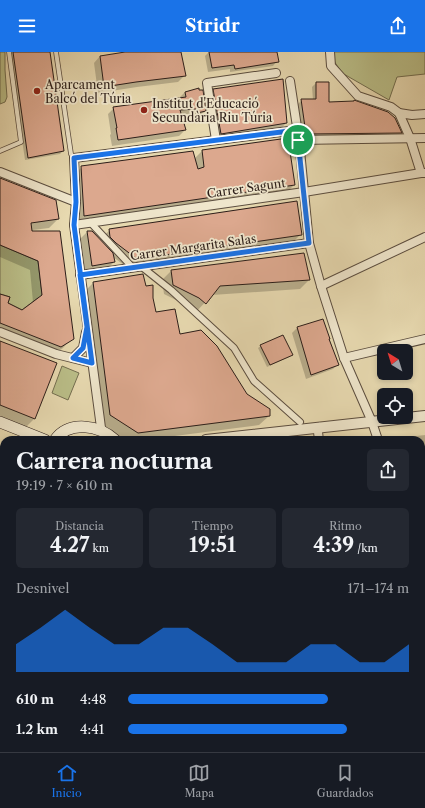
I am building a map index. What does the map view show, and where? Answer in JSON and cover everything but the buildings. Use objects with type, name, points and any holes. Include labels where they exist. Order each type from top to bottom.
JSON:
[{"type":"main road","points":[[0,422],[35,436]]},
{"type":"main road","points":[[58,436],[69,430],[86,426],[104,432],[110,436]]},
{"type":"street","points":[[330,52],[331,66],[358,96],[391,107],[399,113],[412,115],[425,114]]},
{"type":"street","points":[[216,140],[207,83],[276,72]]},
{"type":"street","points":[[290,81],[297,130],[309,243],[344,358],[377,436]]},
{"type":"street","points":[[399,113],[423,173]]},
{"type":"street","points":[[104,432],[100,420],[74,225],[76,202],[74,158],[297,130]]},
{"type":"street","points":[[298,140],[425,138]]},
{"type":"street","points":[[0,172],[76,202]]},
{"type":"street","name":"Carrer Sagunt","points":[[74,225],[304,192],[423,173]]},
{"type":"street","points":[[90,222],[138,267],[171,290],[234,348],[254,381],[300,422]]},
{"type":"street","points":[[321,286],[425,237]]},
{"type":"street","name":"Carrer Margarita Salas","points":[[80,275],[309,243]]},
{"type":"street","points":[[73,358],[83,348],[87,327]]},
{"type":"street","points":[[0,332],[56,354],[92,363]]},
{"type":"street","points":[[344,358],[425,339]]},
{"type":"street","points":[[241,436],[425,416]]},
{"type":"street","points":[[318,436],[320,427]]},
{"type":"lane","points":[[0,151],[22,142],[9,52]]},
{"type":"lane","points":[[56,52],[71,154],[74,158]]},
{"type":"green space","points":[[0,52],[5,52],[7,97],[5,102],[0,104]]},
{"type":"green space","points":[[333,52],[425,52],[425,74],[397,77],[389,100],[342,73],[332,58]]},
{"type":"green space","points":[[0,245],[38,261],[43,302],[38,298],[22,310],[8,303],[10,297],[0,294]]},
{"type":"green space","points":[[62,366],[79,373],[68,400],[52,393]]},
{"type":"place","name":"Aparcament Balcó del Túria","points":[[37,91]]},
{"type":"place","name":"Institut d'Educació Secundària Riu Túria","points":[[144,110]]},
{"type":"route","points":[[298,140],[297,130],[74,158],[76,202],[74,225],[80,275],[92,363],[73,358],[83,348],[87,327],[80,275],[309,243],[298,140]]}]
